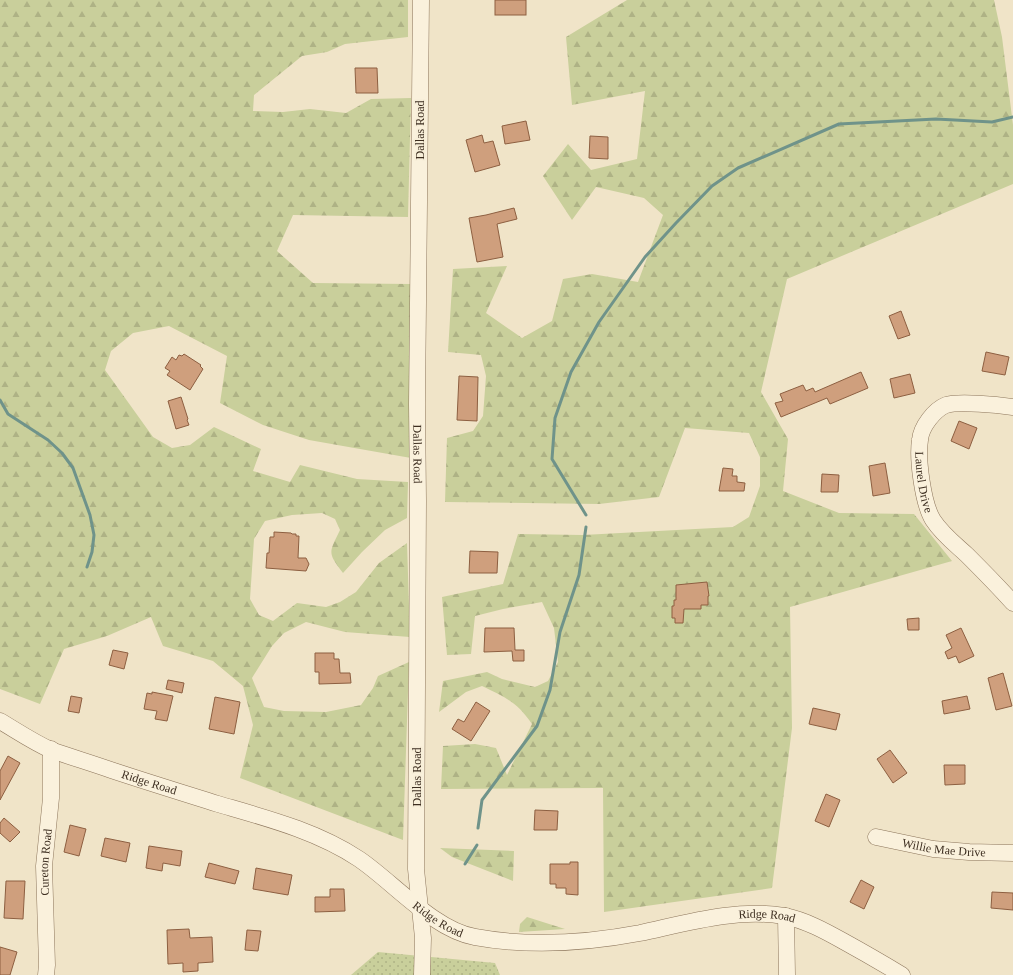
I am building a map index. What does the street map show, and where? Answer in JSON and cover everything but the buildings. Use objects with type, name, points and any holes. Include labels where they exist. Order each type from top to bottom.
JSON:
[{"type":"street","name":"Dallas Road","points":[[421,0],[417,404],[418,501],[416,869],[423,938],[422,975]]},
{"type":"street","name":"Laurel Drive","points":[[1013,407],[961,404],[947,405],[941,408],[932,416],[924,427],[920,439],[919,456],[925,498],[933,520],[945,534],[994,581],[1013,603]]},
{"type":"street","name":"Ridge Road","points":[[0,722],[51,750],[158,785],[254,814],[317,837],[342,849],[359,860],[446,926],[472,937],[520,942],[579,941],[637,933],[734,915],[768,914],[786,916],[802,921],[830,934],[902,975]]},
{"type":"street","name":"Cureton Road","points":[[46,975],[47,964],[44,866],[51,798],[51,750]]},
{"type":"street","name":"Willie Mae Drive","points":[[876,837],[933,849],[1013,853]]},
{"type":"street","points":[[786,916],[787,975]]},
{"type":"green space","points":[[0,0],[408,0],[408,37],[345,44],[327,52],[302,56],[254,95],[253,111],[283,112],[310,109],[346,113],[371,99],[411,98],[408,217],[293,215],[277,251],[313,283],[411,284],[411,458],[309,440],[263,425],[220,403],[227,356],[169,326],[133,333],[111,351],[105,370],[153,437],[172,448],[190,445],[214,427],[261,449],[253,471],[290,482],[300,465],[357,479],[408,482],[407,518],[385,530],[343,573],[334,561],[331,552],[340,530],[335,519],[322,513],[292,515],[265,521],[254,539],[250,599],[259,615],[273,621],[297,603],[326,607],[340,602],[356,592],[379,563],[407,543],[410,637],[345,632],[306,622],[284,633],[272,646],[252,678],[264,707],[284,711],[326,712],[361,705],[373,688],[378,676],[409,662],[403,840],[240,778],[253,725],[243,686],[213,661],[163,646],[151,617],[107,636],[64,649],[40,704],[0,689]]},
{"type":"green space","points":[[627,0],[994,0],[1002,37],[1013,125],[1013,184],[787,279],[761,392],[788,439],[783,491],[839,513],[914,514],[952,561],[790,607],[792,728],[772,888],[604,912],[603,788],[441,789],[443,746],[475,744],[496,748],[507,775],[532,724],[516,705],[497,693],[482,686],[466,692],[439,712],[443,681],[487,672],[502,679],[535,687],[548,681],[558,662],[554,628],[542,602],[475,616],[471,654],[447,655],[442,597],[503,584],[518,534],[583,535],[733,527],[749,517],[760,486],[760,457],[749,433],[685,428],[659,497],[599,504],[445,502],[447,438],[473,431],[483,416],[486,376],[481,355],[448,352],[453,269],[507,266],[486,313],[522,338],[552,321],[563,279],[592,274],[638,282],[663,215],[644,198],[596,187],[572,220],[543,176],[568,144],[591,170],[637,159],[645,91],[572,105],[566,37]]},
{"type":"green space","points":[[440,848],[514,851],[513,881],[452,857]]},
{"type":"green space","points":[[527,917],[565,929],[519,932],[520,924]]},
{"type":"green space","points":[[378,952],[495,963],[500,975],[351,975]]},
{"type":"waterway","points":[[586,515],[552,459],[555,418],[571,372],[599,322],[645,257],[712,186],[738,168],[839,124],[936,119],[992,122],[1013,117]]},
{"type":"waterway","points":[[0,400],[8,414],[48,440],[62,453],[73,468],[90,515],[94,535],[92,552],[87,567]]},
{"type":"waterway","points":[[478,828],[482,800],[537,726],[550,690],[560,632],[579,575],[586,527]]},
{"type":"waterway","points":[[465,864],[477,845]]}]
